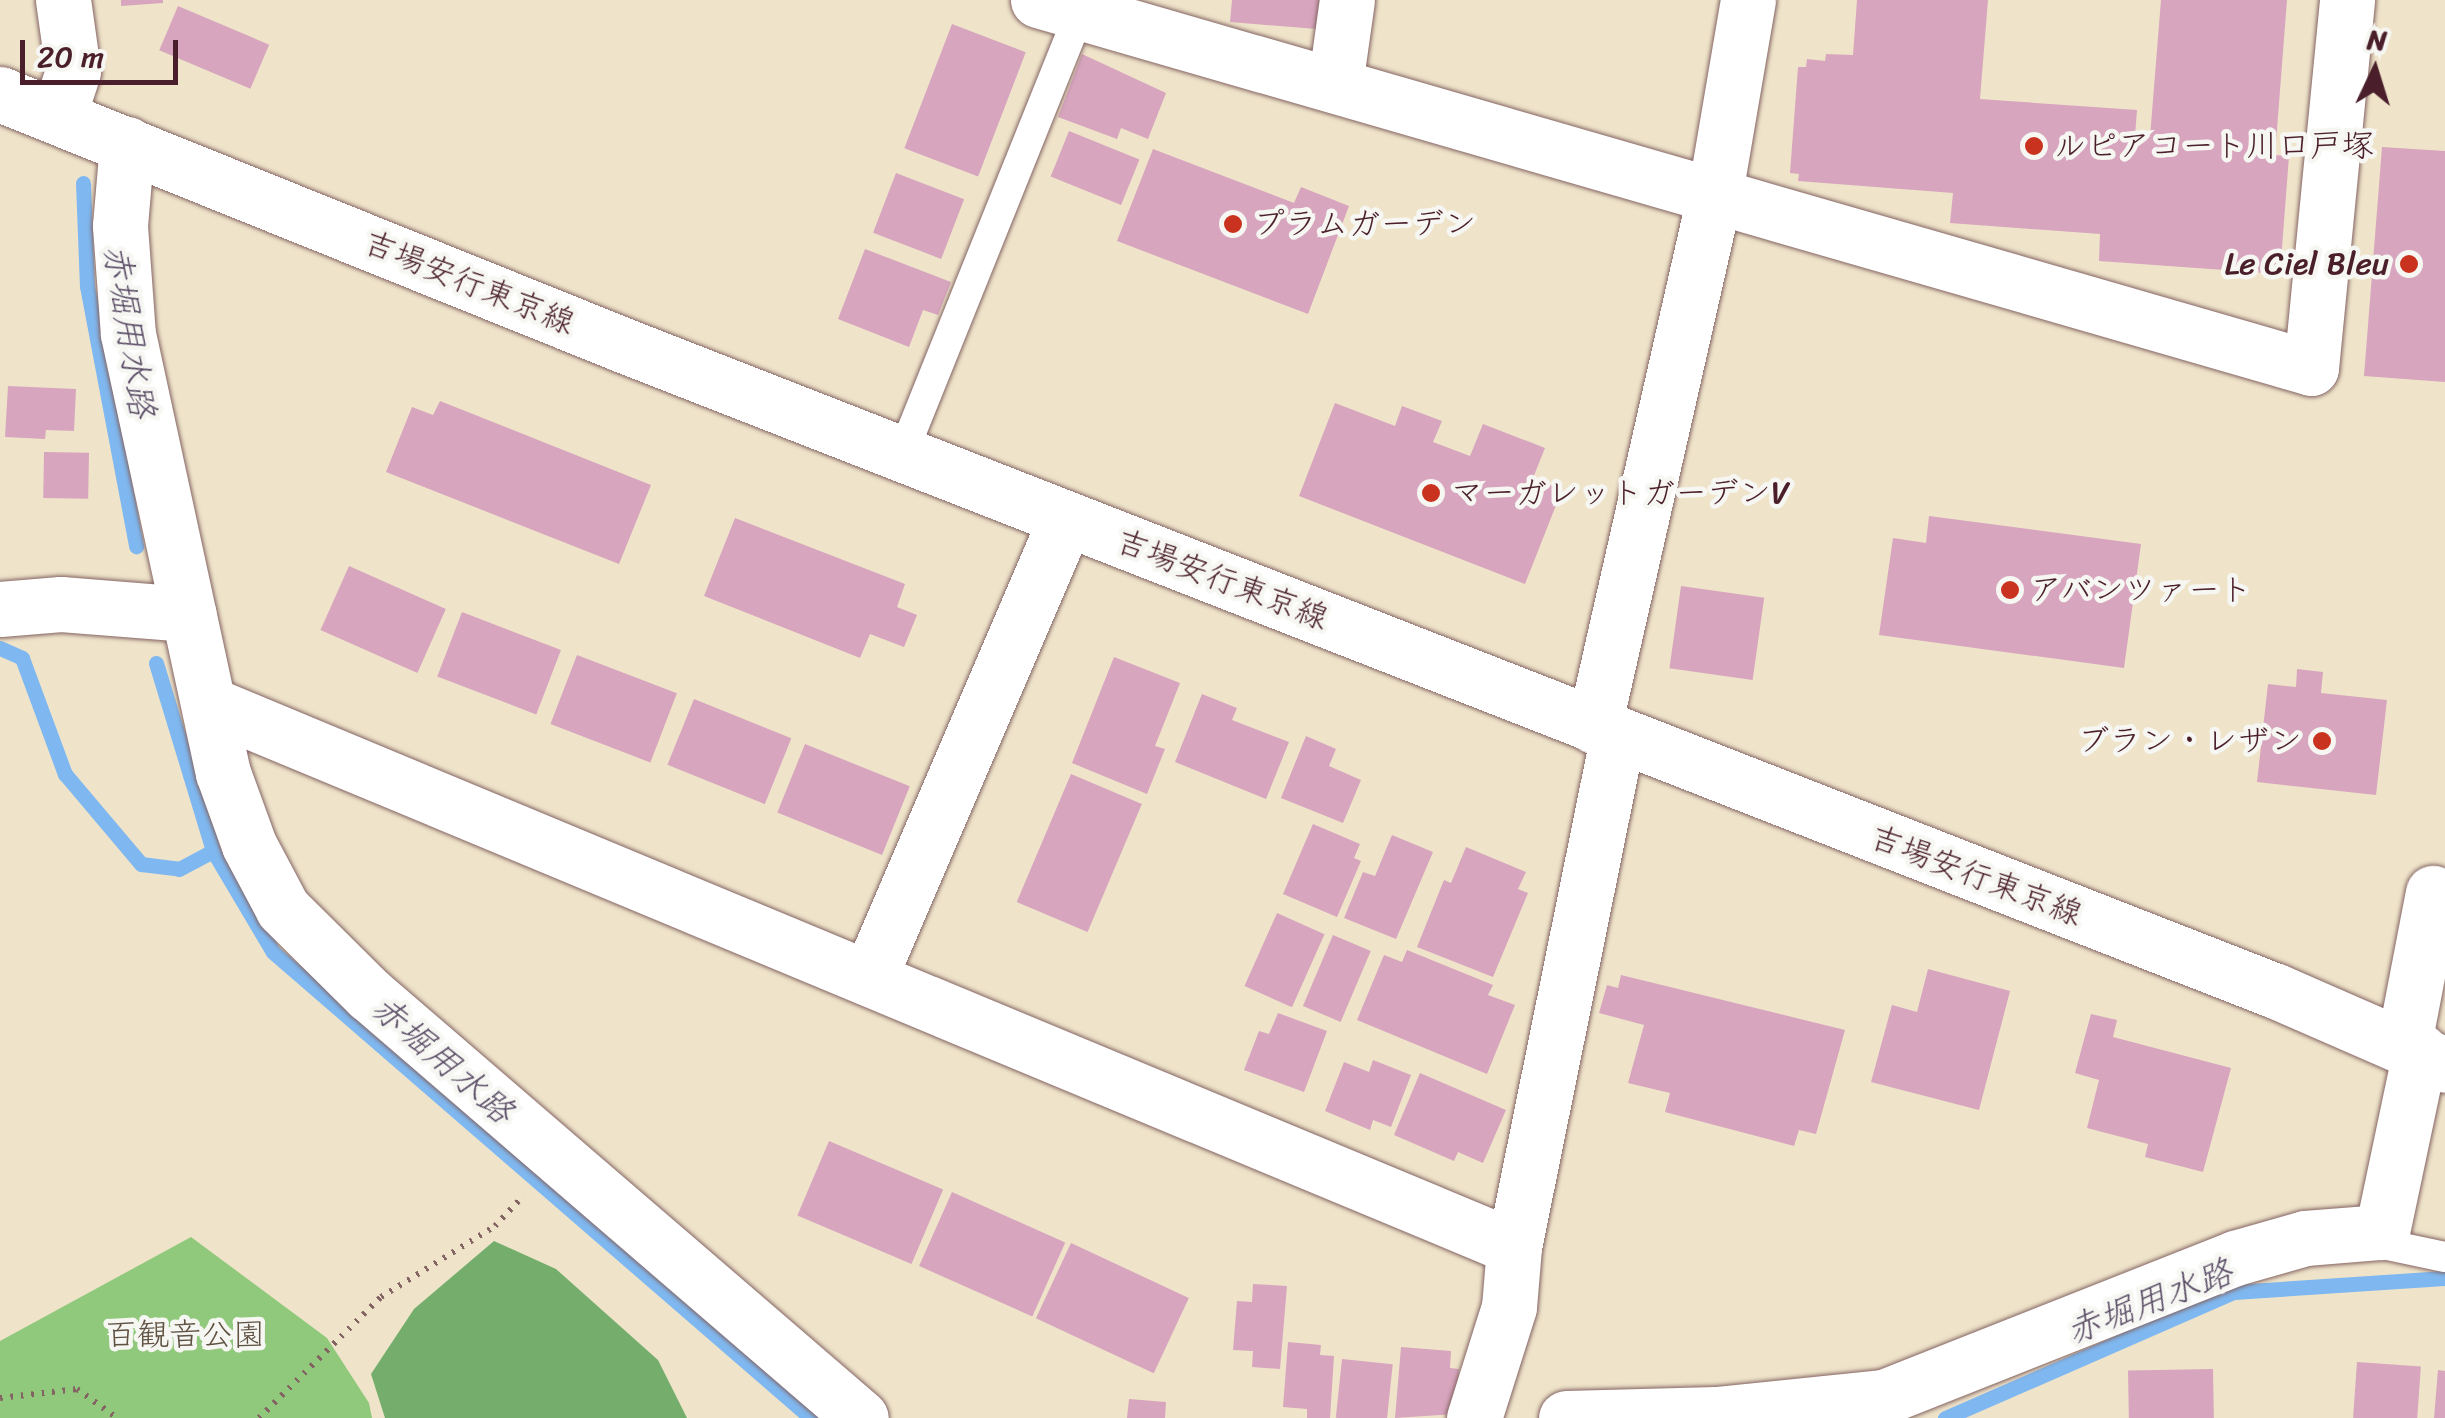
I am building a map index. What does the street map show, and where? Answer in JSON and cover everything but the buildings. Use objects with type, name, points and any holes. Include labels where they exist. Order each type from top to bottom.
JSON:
[{"type":"street","points":[[58,117],[73,71],[64,0]]},
{"type":"street","points":[[1335,85],[1347,0]]},
{"type":"street","points":[[1474,1418],[1509,1307],[1514,1247],[1606,730],[1715,193],[1748,0]]},
{"type":"street","points":[[1059,6],[2311,368],[2347,0]]},
{"type":"street","name":"吉場安行東京線","points":[[0,94],[902,455],[2423,1053]]},
{"type":"street","points":[[127,144],[120,226],[128,334],[209,704],[249,845],[282,909],[560,1158],[861,1418]]},
{"type":"street","points":[[869,978],[1066,519]]},
{"type":"street","points":[[0,609],[61,604],[190,614]]},
{"type":"street","points":[[209,704],[1514,1247]]},
{"type":"street","points":[[1566,1418],[1716,1414],[1884,1397],[2236,1258],[2306,1238],[2382,1232],[2423,1053],[2433,893]]},
{"type":"lane","points":[[902,455],[1059,6]]},
{"type":"lane","points":[[2382,1232],[2388,1246],[2445,1257]]},
{"type":"path","points":[[258,1418],[342,1331],[381,1298],[496,1226],[560,1158]]},
{"type":"path","points":[[0,1398],[24,1390],[78,1390],[117,1418]]},
{"type":"green space","name":"百観音公園","points":[[191,1237],[327,1338],[369,1403],[372,1418],[0,1418],[0,1341]]},
{"type":"green space","points":[[494,1241],[556,1269],[658,1360],[687,1418],[385,1418],[371,1374],[414,1309]]},
{"type":"waterway","name":"赤堀用水路","points":[[83,183],[87,286],[136,546]]},
{"type":"waterway","points":[[0,648],[22,658],[65,774],[141,864],[179,869],[213,851]]},
{"type":"waterway","name":"赤堀用水路","points":[[156,663],[213,851],[273,952],[811,1418]]},
{"type":"waterway","name":"赤堀用水路","points":[[1945,1418],[2234,1292],[2445,1278]]},
{"type":"place","name":"ルピアコート川口戸塚","points":[[2034,146]]},
{"type":"place","name":"プラムガーデン","points":[[1233,224]]},
{"type":"place","name":"Le Ciel Bleu","points":[[2409,264]]},
{"type":"place","name":"マーガレットガーデンV","points":[[1431,493]]},
{"type":"place","name":"アバンツァート","points":[[2010,590]]},
{"type":"place","name":"ブラン・レザン","points":[[2322,741]]}]
